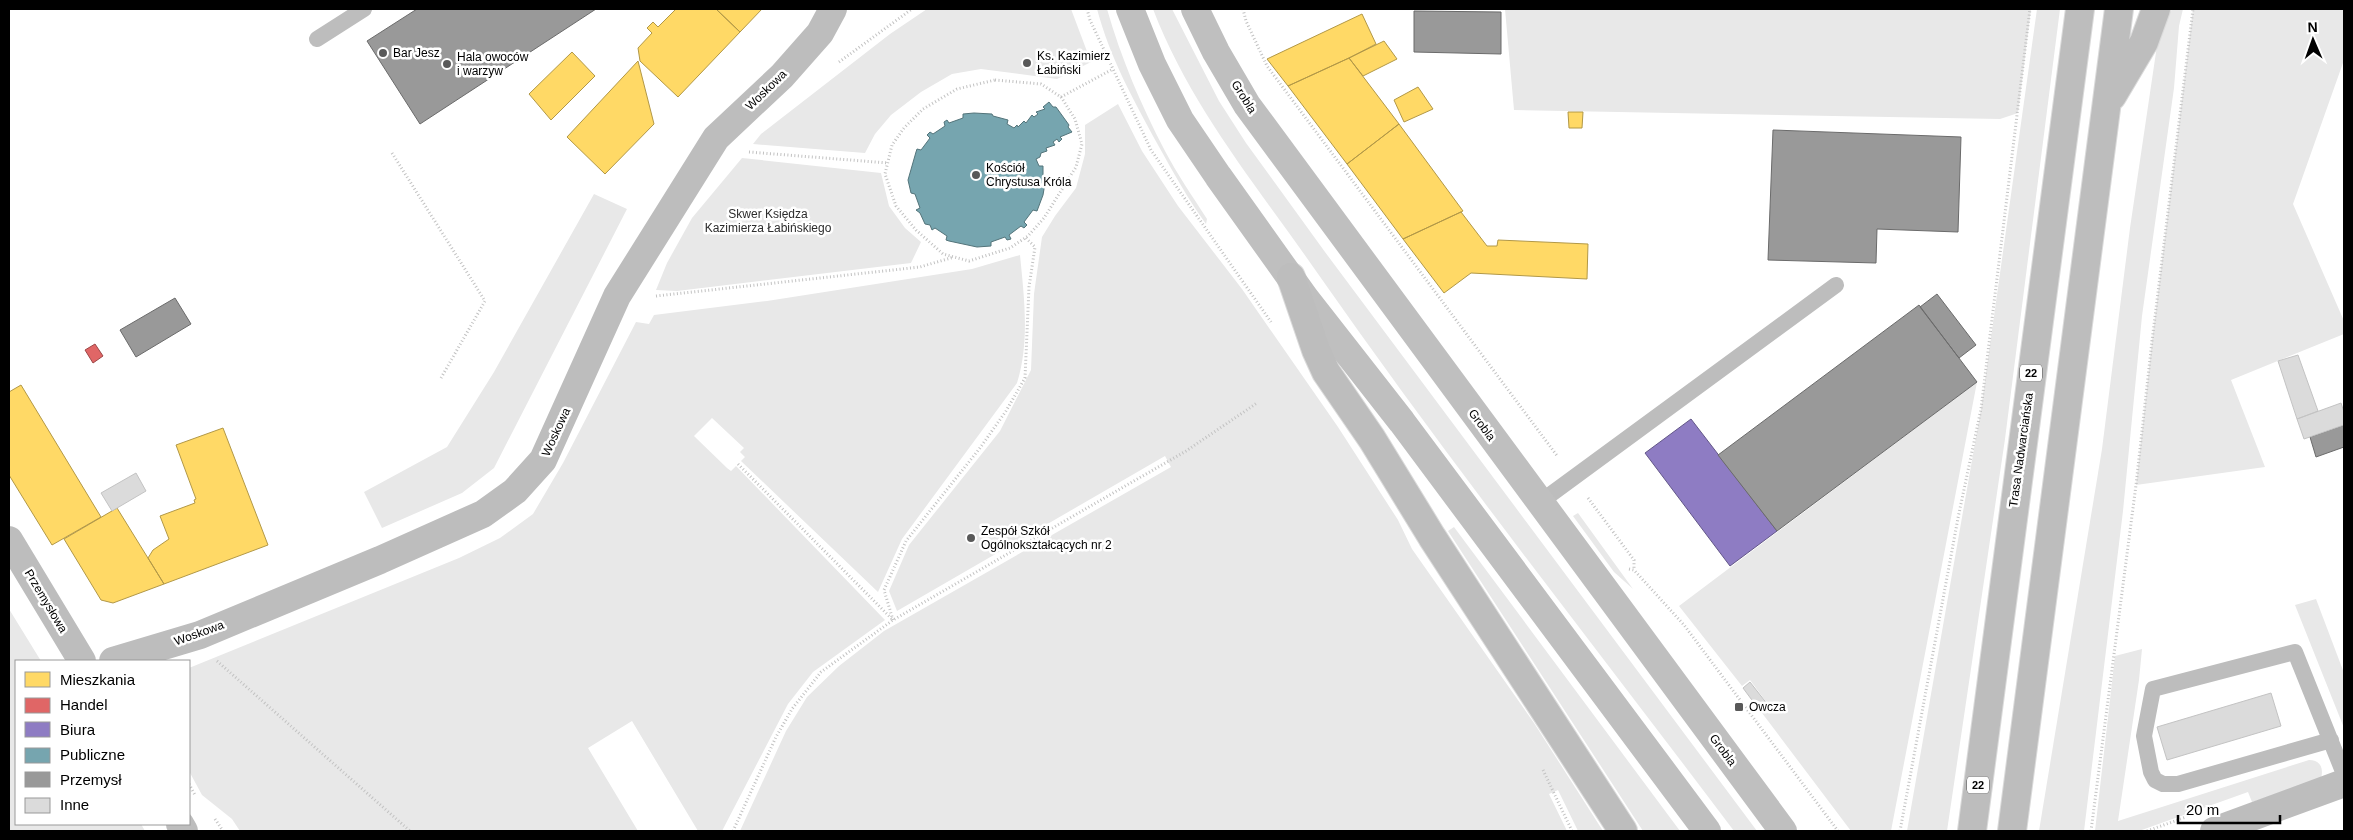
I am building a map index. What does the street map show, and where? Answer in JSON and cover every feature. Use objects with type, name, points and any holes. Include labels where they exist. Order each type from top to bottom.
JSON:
[{"type":"main road","name":"Woskowa","points":[[116,660],[200,635],[380,560],[483,514],[515,491],[543,460],[616,300],[716,138],[782,76],[820,32],[833,9]]},
{"type":"main road","points":[[1130,9],[1148,55],[1180,120],[1305,298],[1402,422],[1707,831]]},
{"type":"main road","name":"Grobla","points":[[1195,9],[1216,52],[1247,105],[1783,831]]},
{"type":"main road","name":"Trasa Nadwarciańska","points":[[1972,831],[2080,9]]},
{"type":"main road","points":[[2012,831],[2119,9]]},
{"type":"main road","points":[[2106,106],[2144,42],[2156,9]]},
{"type":"main road","points":[[1291,277],[1316,350],[1326,372],[1372,439],[1432,537],[1623,831]]},
{"type":"main road","name":"Przemysłowa","points":[[9,540],[81,660]]},
{"type":"main road","points":[[2214,831],[2344,783]]},
{"type":"lane","points":[[317,39],[364,9]]},
{"type":"lane","points":[[1539,503],[1836,285]]},
{"type":"lane","points":[[2330,740],[2178,784],[2163,784],[2156,780],[2151,772],[2144,736],[2153,689],[2296,652],[2344,774]]},
{"type":"path","points":[[1243,9],[1267,66],[1634,560],[1634,570],[1684,625],[1838,831]]},
{"type":"path","points":[[1900,831],[1958,518],[1981,409],[2030,9]]},
{"type":"path","points":[[2091,831],[2136,485],[2193,9]]},
{"type":"path","points":[[1062,98],[1113,69]]},
{"type":"path","points":[[996,80],[1041,84],[1062,98],[1076,119],[1082,144],[1076,167],[1044,218],[1025,237],[1010,248],[969,261],[943,254],[916,230],[896,206],[885,174],[888,162],[892,145],[904,128],[923,109],[957,89],[996,80]]},
{"type":"path","points":[[392,153],[485,301],[441,378]]},
{"type":"path","points":[[763,153],[888,162]]},
{"type":"path","points":[[893,620],[884,590],[906,541],[980,448],[1006,411],[1025,378],[1029,287],[1035,247],[1025,237]]},
{"type":"path","points":[[616,300],[920,267],[955,257]]},
{"type":"path","points":[[732,831],[776,737],[792,709],[821,672],[893,620],[1186,451],[1257,403]]},
{"type":"path","points":[[738,464],[893,620]]},
{"type":"path","points":[[216,660],[410,831]]},
{"type":"green space","points":[[927,9],[1071,9],[1091,62],[1057,79],[981,69],[952,74],[921,92],[891,115],[875,134],[865,153],[753,144],[761,134],[890,34]]},
{"type":"green space","points":[[1097,9],[1107,9],[1125,63],[1148,116],[1170,160],[1207,219],[1206,224],[1175,175],[1132,96],[1109,45]]},
{"type":"green space","points":[[1153,9],[1172,9],[1219,101],[1246,143],[1325,252],[1757,831],[1734,831],[1418,413],[1248,176],[1205,112],[1168,45]]},
{"type":"green space","points":[[1505,9],[2031,9],[2018,113],[2000,119],[1514,110]]},
{"type":"green space","points":[[2037,9],[2060,9],[2005,439],[1947,831],[1907,831],[1981,409]]},
{"type":"green space","points":[[2172,9],[2183,9],[2179,26],[2174,88],[2142,316],[2123,511],[2084,831],[2039,831],[2102,449],[2130,228],[2159,32]]},
{"type":"green space","points":[[2193,9],[2344,9],[2344,60],[2293,204],[2344,321],[2344,334],[2231,380],[2265,467],[2136,485],[2152,341]]},
{"type":"green space","name":"Zespół Szkół Ogólnokształcących nr 2","points":[[1118,104],[1142,151],[1178,206],[1242,289],[1338,427],[1398,520],[1412,549],[1534,723],[1603,831],[1578,831],[1558,790],[1549,794],[1567,831],[740,831],[786,731],[807,697],[839,666],[884,631],[1171,467],[1165,456],[897,611],[889,591],[909,545],[1000,431],[1031,370],[1034,294],[1042,237],[1076,188],[1085,154],[1085,125]]},
{"type":"green space","name":"Skwer Księdza Kazimierza Łabińskiego","points":[[742,158],[881,173],[889,206],[905,228],[921,242],[911,263],[677,291],[656,290],[667,263],[692,218]]},
{"type":"green space","points":[[594,194],[627,209],[494,468],[462,493],[382,528],[364,492],[447,447],[494,372]]},
{"type":"green space","points":[[1020,255],[1025,335],[1024,351],[1017,383],[902,539],[878,592],[741,461],[745,457],[740,452],[744,448],[712,418],[694,436],[731,471],[736,466],[885,620],[813,672],[788,704],[722,831],[698,831],[632,721],[588,748],[638,831],[240,831],[232,819],[202,795],[190,773],[190,668],[459,558],[500,538],[533,514],[563,463],[636,322],[649,324],[654,315],[767,301],[972,269]]},
{"type":"green space","points":[[1977,382],[1891,831],[1851,831],[1762,713],[1770,707],[1750,680],[1742,686],[1679,606]]},
{"type":"green space","points":[[1578,513],[1633,589],[1614,572],[1573,516]]},
{"type":"green space","points":[[1454,527],[1680,831],[1643,831],[1448,531]]},
{"type":"green space","points":[[2316,599],[2344,673],[2344,728],[2295,605]]},
{"type":"green space","points":[[9,609],[40,660],[15,660],[15,825],[142,825],[145,831],[9,831]]},
{"type":"green space","points":[[2142,649],[2118,821],[2309,760],[2316,761],[2320,765],[2322,771],[2321,778],[2317,782],[2252,802],[2248,792],[2139,831],[2095,831],[2115,656]]},
{"type":"building: Mieszkania","points":[[676,9],[716,9],[740,32],[678,97],[640,61],[638,48],[652,33],[647,28],[653,22],[658,27]]},
{"type":"building: Mieszkania","points":[[716,9],[762,9],[740,32]]},
{"type":"building: Mieszkania","points":[[1362,14],[1376,44],[1349,58],[1288,86],[1267,59]]},
{"type":"building: Mieszkania","points":[[1384,41],[1397,59],[1363,76],[1349,58]]},
{"type":"building: Mieszkania","points":[[572,52],[595,76],[551,120],[529,94]]},
{"type":"building: Mieszkania","points":[[1349,58],[1399,124],[1347,164],[1288,86]]},
{"type":"building: Mieszkania","points":[[638,61],[654,124],[605,174],[567,137]]},
{"type":"building: Mieszkania","points":[[1418,87],[1433,109],[1404,122],[1394,100]]},
{"type":"building: Mieszkania","points":[[1568,112],[1583,112],[1582,128],[1569,128]]},
{"type":"building: Mieszkania","points":[[1399,124],[1463,211],[1403,239],[1347,164]]},
{"type":"building: Mieszkania","points":[[1461,212],[1487,246],[1497,246],[1498,240],[1588,244],[1587,279],[1471,273],[1444,293],[1403,239]]},
{"type":"building: Mieszkania","points":[[21,385],[101,517],[52,545],[9,475],[9,392]]},
{"type":"building: Mieszkania","points":[[223,428],[268,545],[164,584],[148,558],[153,550],[169,539],[160,516],[195,503],[194,500],[196,499],[176,445]]},
{"type":"building: Mieszkania","points":[[117,508],[164,584],[113,603],[101,600],[64,539]]},
{"type":"building: Handel","points":[[95,344],[103,356],[93,363],[85,350]]},
{"type":"building: Biura","points":[[1691,419],[1777,531],[1730,566],[1645,453]]},
{"type":"building: Publiczne","name":"Kościół Chrystusa Króla","points":[[1049,102],[1053,107],[1056,107],[1072,132],[1060,137],[1062,139],[1059,142],[1057,139],[1053,142],[1055,145],[1046,148],[1047,151],[1041,153],[1040,157],[1036,159],[1039,166],[1043,166],[1043,182],[1045,183],[1043,195],[1037,211],[1033,210],[1024,222],[1027,225],[1024,228],[1021,226],[1009,235],[1011,239],[1007,240],[1005,237],[991,242],[991,246],[977,247],[946,240],[947,236],[935,228],[932,230],[930,225],[925,224],[920,213],[916,210],[920,208],[915,194],[911,193],[908,180],[917,149],[921,150],[930,138],[927,135],[930,132],[933,134],[945,126],[944,122],[947,120],[949,123],[963,118],[963,114],[974,113],[992,114],[993,116],[1008,120],[1007,124],[1014,128],[1017,125],[1018,127],[1024,121],[1026,123],[1032,115],[1034,117],[1038,114],[1036,112],[1045,109],[1043,107]]},
{"type":"building: Przemysł","name":"Hala owoców i warzyw","points":[[417,9],[596,9],[420,124],[367,41]]},
{"type":"building: Przemysł","points":[[1414,11],[1501,12],[1501,54],[1414,52]]},
{"type":"building: Przemysł","points":[[1773,130],[1961,137],[1958,232],[1877,229],[1876,263],[1768,260]]},
{"type":"building: Przemysł","points":[[1937,294],[1976,345],[1959,358],[1920,307]]},
{"type":"building: Przemysł","points":[[175,298],[191,324],[136,357],[120,330]]},
{"type":"building: Przemysł","points":[[1919,305],[1977,382],[1777,531],[1718,455]]},
{"type":"building: Przemysł","points":[[2344,425],[2344,447],[2316,457],[2310,437]]},
{"type":"building: Inne","points":[[2298,355],[2318,411],[2297,419],[2278,361]]},
{"type":"building: Inne","points":[[2341,403],[2344,412],[2344,425],[2304,439],[2297,419]]},
{"type":"building: Inne","points":[[136,473],[146,491],[112,511],[101,493]]},
{"type":"building: Inne","points":[[1750,682],[1768,705],[1760,711],[1743,688]]},
{"type":"building: Inne","points":[[2271,693],[2281,726],[2167,760],[2157,727]]},
{"type":"place","name":"Bar Jesz","points":[[383,53]]},
{"type":"place","name":"Ks. Kazimierz Łabiński","points":[[1027,63]]},
{"type":"place","name":"Hala owoców i warzyw","points":[[447,64]]},
{"type":"place","name":"Kościół Chrystusa Króla","points":[[976,175]]},
{"type":"place","name":"Zespół Szkół Ogólnokształcących nr 2","points":[[971,538]]},
{"type":"place","name":"Owcza","points":[[1739,707]]}]
